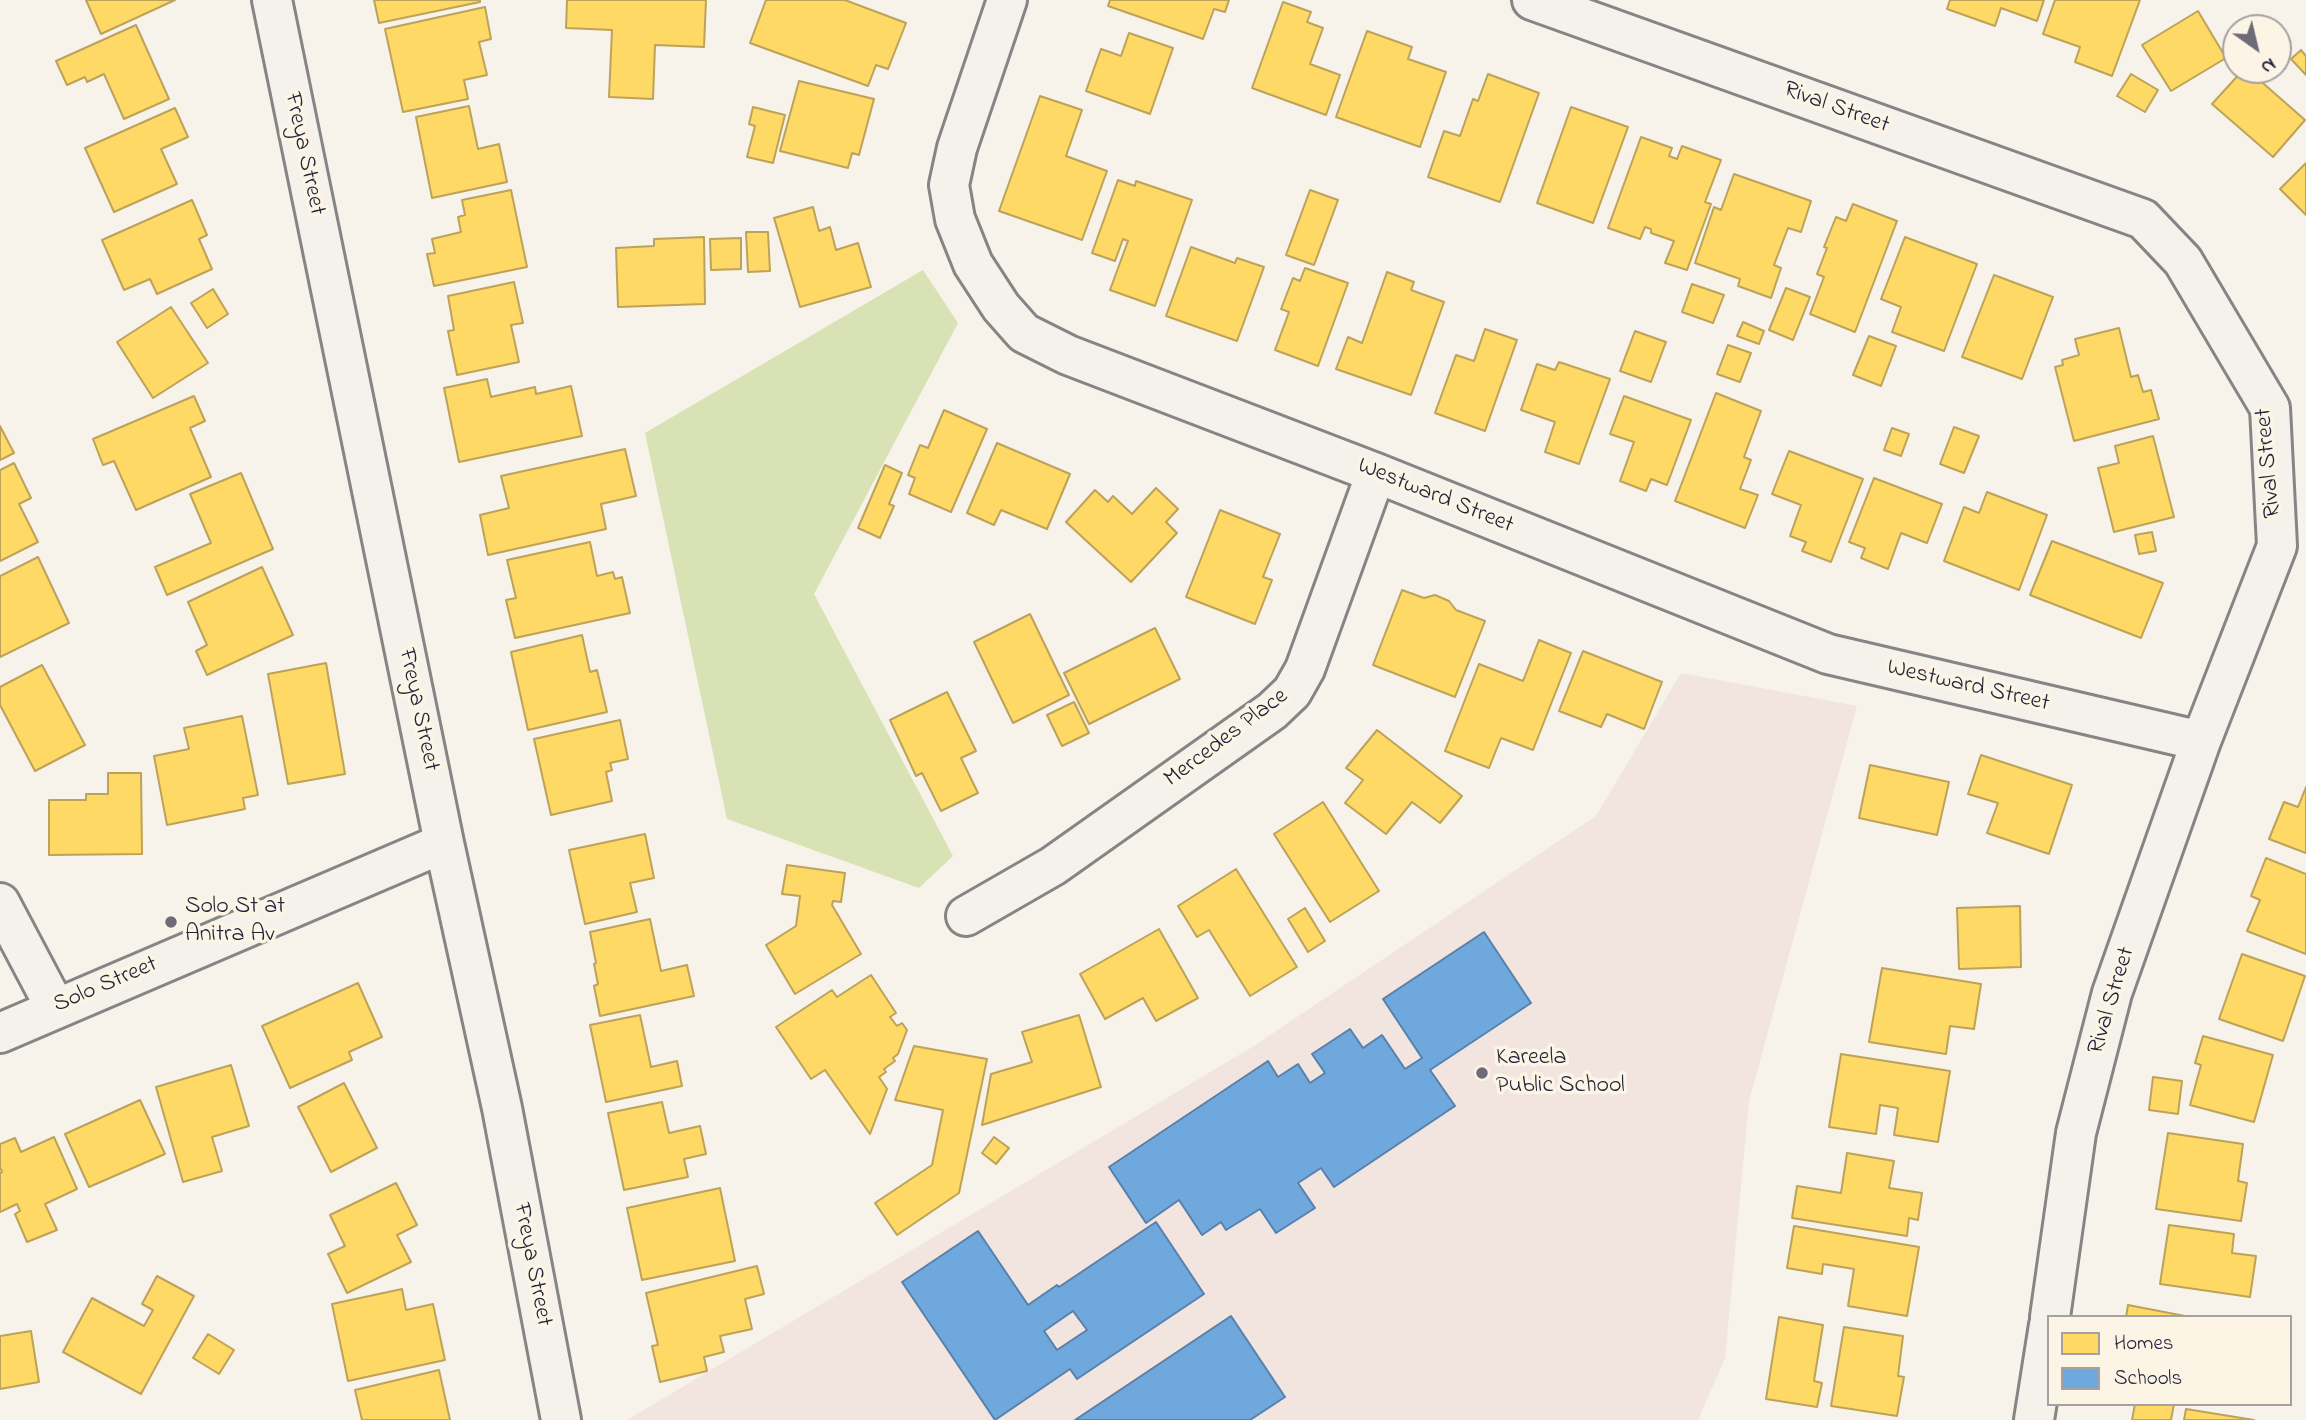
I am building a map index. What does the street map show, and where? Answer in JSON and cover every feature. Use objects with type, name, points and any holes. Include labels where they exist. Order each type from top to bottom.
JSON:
[{"type":"street","name":"Freya Street","points":[[272,0],[444,843],[502,1108],[561,1420]]},
{"type":"street","name":"Westward Street","points":[[1007,0],[957,148],[949,185],[955,219],[973,264],[1001,307],[1024,333],[1068,355],[1376,473],[1828,654],[2201,741]]},
{"type":"street","name":"Rival Street","points":[[1532,0],[2143,219],[2183,261],[2270,408],[2277,546],[2201,741],[2109,1006],[2076,1133],[2050,1315]]},
{"type":"street","name":"Mercedes Place","points":[[966,916],[1053,866],[1272,711],[1292,692],[1305,669],[1376,473]]},
{"type":"street","name":"Solo Street","points":[[0,1032],[444,843]]},
{"type":"street","points":[[0,903],[55,1007]]},
{"type":"street","points":[[2034,1420],[2047,1338]]},
{"type":"shaded area","name":"Kareela Public School","points":[[1681,673],[1857,706],[1749,1101],[1725,1358],[1698,1420],[627,1420],[1254,1046],[1596,816]]},
{"type":"green space","points":[[923,270],[958,323],[814,594],[953,856],[919,888],[727,819],[645,433]]},
{"type":"building: Homes","points":[[86,0],[175,0],[101,34]]},
{"type":"building: Homes","points":[[374,0],[480,0],[480,2],[379,23]]},
{"type":"building: Homes","points":[[567,0],[706,0],[704,47],[655,45],[653,99],[609,97],[612,30],[566,28]]},
{"type":"building: Homes","points":[[766,0],[845,0],[906,23],[888,69],[876,65],[868,86],[750,43]]},
{"type":"building: Homes","points":[[1110,0],[1229,0],[1225,12],[1214,9],[1203,39],[1108,6]]},
{"type":"building: Homes","points":[[1950,0],[2044,0],[2037,21],[2001,8],[1995,26],[1947,9]]},
{"type":"building: Homes","points":[[2055,0],[2140,0],[2112,76],[2075,62],[2080,47],[2043,34]]},
{"type":"building: Homes","points":[[1283,2],[1311,12],[1307,22],[1323,28],[1310,64],[1340,75],[1326,115],[1252,88]]},
{"type":"building: Homes","points":[[485,7],[491,39],[479,42],[487,75],[464,80],[468,99],[403,112],[385,29]]},
{"type":"building: Homes","points":[[2198,11],[2222,51],[2222,60],[2171,91],[2142,45]]},
{"type":"building: Homes","points":[[136,25],[169,99],[124,119],[104,74],[87,82],[85,77],[67,85],[56,61]]},
{"type":"building: Homes","points":[[1367,31],[1412,47],[1408,59],[1446,72],[1420,147],[1336,117]]},
{"type":"building: Homes","points":[[1129,33],[1173,48],[1150,114],[1086,91],[1101,49],[1121,56]]},
{"type":"building: Homes","points":[[2301,50],[2306,56],[2306,75],[2292,60]]},
{"type":"building: Homes","points":[[1488,74],[1539,93],[1500,202],[1428,177],[1444,131],[1460,136],[1473,99],[1478,101]]},
{"type":"building: Homes","points":[[2131,74],[2158,90],[2145,112],[2117,96]]},
{"type":"building: Homes","points":[[799,81],[874,99],[859,155],[852,153],[848,168],[780,151]]},
{"type":"building: Homes","points":[[2230,84],[2264,84],[2305,120],[2273,157],[2212,104]]},
{"type":"building: Homes","points":[[1040,96],[1082,110],[1066,156],[1107,171],[1082,240],[999,211]]},
{"type":"building: Homes","points":[[469,106],[478,149],[499,144],[507,182],[432,198],[416,117]]},
{"type":"building: Homes","points":[[753,107],[785,115],[773,163],[747,157],[755,126],[749,124]]},
{"type":"building: Homes","points":[[1571,107],[1628,127],[1593,223],[1537,203]]},
{"type":"building: Homes","points":[[175,108],[188,137],[161,149],[177,184],[114,212],[85,148]]},
{"type":"building: Homes","points":[[1641,137],[1672,148],[1669,156],[1677,159],[1682,146],[1721,160],[1705,202],[1711,204],[1687,270],[1665,263],[1674,241],[1651,233],[1651,229],[1645,227],[1640,239],[1608,228]]},
{"type":"building: Homes","points":[[2306,163],[2306,215],[2280,189]]},
{"type":"building: Homes","points":[[1734,174],[1811,201],[1801,232],[1788,228],[1774,265],[1781,268],[1771,298],[1738,286],[1740,279],[1695,263],[1714,207],[1721,210]]},
{"type":"building: Homes","points":[[1118,180],[1135,186],[1136,181],[1192,200],[1155,306],[1110,290],[1128,241],[1123,239],[1115,261],[1092,253]]},
{"type":"building: Homes","points":[[511,190],[527,267],[434,286],[427,254],[435,253],[432,239],[461,232],[458,217],[465,215],[462,200]]},
{"type":"building: Homes","points":[[1310,190],[1338,200],[1314,265],[1286,255]]},
{"type":"building: Homes","points":[[192,200],[207,235],[199,239],[212,269],[157,294],[150,279],[124,290],[102,240]]},
{"type":"building: Homes","points":[[1853,204],[1897,221],[1855,332],[1810,314],[1824,277],[1817,274],[1827,248],[1824,247],[1836,217],[1846,221]]},
{"type":"building: Homes","points":[[813,207],[819,231],[830,227],[836,250],[858,243],[871,287],[800,307],[774,218]]},
{"type":"building: Homes","points":[[746,232],[768,232],[770,271],[748,272]]},
{"type":"building: Homes","points":[[704,237],[705,304],[618,307],[616,248],[654,246],[654,239]]},
{"type":"building: Homes","points":[[1905,237],[1977,264],[1944,351],[1892,332],[1901,307],[1881,299]]},
{"type":"building: Homes","points":[[741,238],[741,269],[711,270],[710,239]]},
{"type":"building: Homes","points":[[1191,247],[1235,263],[1237,258],[1264,267],[1237,341],[1166,316]]},
{"type":"building: Homes","points":[[1305,268],[1348,283],[1318,366],[1275,350],[1289,312],[1281,309],[1293,278],[1300,281]]},
{"type":"building: Homes","points":[[1387,272],[1414,282],[1411,290],[1444,302],[1411,395],[1336,369],[1348,337],[1362,343]]},
{"type":"building: Homes","points":[[1994,275],[2053,297],[2022,379],[1962,357]]},
{"type":"building: Homes","points":[[514,282],[523,323],[511,325],[519,362],[457,375],[448,331],[454,330],[448,296]]},
{"type":"building: Homes","points":[[1692,284],[1724,295],[1713,323],[1682,312]]},
{"type":"building: Homes","points":[[1786,288],[1810,297],[1793,340],[1769,330]]},
{"type":"building: Homes","points":[[213,289],[228,314],[207,328],[191,303]]},
{"type":"building: Homes","points":[[171,307],[208,363],[153,398],[117,342]]},
{"type":"building: Homes","points":[[1743,322],[1764,331],[1759,344],[1737,336]]},
{"type":"building: Homes","points":[[2119,328],[2131,377],[2138,375],[2143,392],[2151,390],[2159,419],[2074,441],[2055,367],[2063,365],[2062,360],[2079,355],[2075,339]]},
{"type":"building: Homes","points":[[1485,329],[1517,340],[1485,431],[1435,413],[1456,355],[1474,361]]},
{"type":"building: Homes","points":[[1635,331],[1666,342],[1651,382],[1620,371]]},
{"type":"building: Homes","points":[[1869,336],[1896,346],[1881,386],[1853,375]]},
{"type":"building: Homes","points":[[1728,345],[1751,353],[1740,382],[1717,374]]},
{"type":"building: Homes","points":[[1559,362],[1610,379],[1579,464],[1545,452],[1555,422],[1521,410],[1537,364],[1555,370]]},
{"type":"building: Homes","points":[[487,379],[491,397],[535,387],[536,394],[571,386],[582,436],[459,462],[444,388]]},
{"type":"building: Homes","points":[[1716,393],[1761,411],[1744,457],[1751,460],[1740,489],[1758,495],[1745,528],[1675,501]]},
{"type":"building: Homes","points":[[194,396],[205,421],[190,428],[211,477],[136,510],[114,461],[103,465],[93,439]]},
{"type":"building: Homes","points":[[1624,396],[1691,420],[1667,485],[1651,479],[1646,491],[1620,481],[1634,442],[1610,434]]},
{"type":"building: Homes","points":[[944,410],[987,429],[951,512],[909,494],[915,478],[908,475],[920,445],[928,448]]},
{"type":"building: Homes","points":[[0,426],[14,453],[0,460]]},
{"type":"building: Homes","points":[[1954,427],[1979,436],[1964,473],[1940,464]]},
{"type":"building: Homes","points":[[1892,428],[1909,434],[1901,456],[1884,450]]},
{"type":"building: Homes","points":[[2153,436],[2174,517],[2114,532],[2098,468],[2119,463],[2115,446]]},
{"type":"building: Homes","points":[[997,443],[1070,474],[1047,529],[1001,510],[994,525],[967,513]]},
{"type":"building: Homes","points":[[625,449],[636,496],[601,504],[606,529],[488,555],[480,515],[509,508],[501,476]]},
{"type":"building: Homes","points":[[1789,451],[1863,479],[1831,562],[1802,551],[1806,542],[1790,536],[1801,505],[1772,494]]},
{"type":"building: Homes","points":[[14,463],[31,498],[19,504],[38,542],[0,561],[0,470]]},
{"type":"building: Homes","points":[[885,465],[902,473],[889,504],[894,506],[880,538],[858,528]]},
{"type":"building: Homes","points":[[241,473],[273,549],[167,595],[155,567],[211,543],[190,494]]},
{"type":"building: Homes","points":[[1874,478],[1942,504],[1927,543],[1901,533],[1888,569],[1861,558],[1865,548],[1849,542]]},
{"type":"building: Homes","points":[[1156,488],[1178,509],[1166,522],[1177,533],[1131,582],[1066,522],[1095,490],[1108,502],[1113,496],[1132,514]]},
{"type":"building: Homes","points":[[1987,492],[2047,515],[2019,590],[1944,561],[1964,507],[1979,513]]},
{"type":"building: Homes","points":[[1220,510],[1280,534],[1263,577],[1272,580],[1255,624],[1186,597]]},
{"type":"building: Homes","points":[[2152,532],[2156,551],[2139,554],[2135,535]]},
{"type":"building: Homes","points":[[2052,541],[2163,583],[2141,638],[2030,595]]},
{"type":"building: Homes","points":[[590,542],[597,576],[613,572],[615,579],[622,577],[630,613],[515,638],[506,600],[516,598],[507,560]]},
{"type":"building: Homes","points":[[38,557],[69,623],[0,657],[0,576]]},
{"type":"building: Homes","points":[[262,567],[293,635],[207,675],[196,651],[207,645],[188,602]]},
{"type":"building: Homes","points":[[1402,590],[1424,598],[1435,595],[1449,601],[1456,610],[1485,621],[1455,697],[1373,665]]},
{"type":"building: Homes","points":[[1030,614],[1069,695],[1013,723],[974,642]]},
{"type":"building: Homes","points":[[1155,628],[1180,679],[1089,724],[1064,673]]},
{"type":"building: Homes","points":[[582,635],[590,672],[597,670],[607,712],[528,730],[511,652]]},
{"type":"building: Homes","points":[[1539,640],[1571,653],[1533,750],[1501,738],[1489,768],[1445,751],[1479,664],[1523,681]]},
{"type":"building: Homes","points":[[1583,651],[1662,682],[1644,729],[1607,714],[1601,727],[1559,711]]},
{"type":"building: Homes","points":[[326,663],[345,774],[288,784],[268,674]]},
{"type":"building: Homes","points":[[42,665],[85,745],[35,771],[0,705],[0,687]]},
{"type":"building: Homes","points":[[947,692],[976,751],[961,758],[978,793],[941,811],[922,773],[916,776],[890,720]]},
{"type":"building: Homes","points":[[1074,702],[1089,733],[1062,746],[1047,715]]},
{"type":"building: Homes","points":[[242,716],[258,795],[243,798],[245,809],[167,825],[154,756],[189,749],[184,728]]},
{"type":"building: Homes","points":[[620,720],[628,759],[610,763],[612,770],[606,772],[612,801],[551,815],[534,739]]},
{"type":"building: Homes","points":[[1377,730],[1462,796],[1440,823],[1412,802],[1386,834],[1345,803],[1363,780],[1346,768]]},
{"type":"building: Homes","points":[[1981,755],[2072,785],[2049,854],[1987,833],[1998,803],[1968,794]]},
{"type":"building: Homes","points":[[1870,765],[1949,782],[1937,835],[1859,818]]},
{"type":"building: Homes","points":[[108,773],[141,773],[142,854],[49,855],[49,800],[86,800],[86,794],[108,794]]},
{"type":"building: Homes","points":[[2306,787],[2306,853],[2269,839],[2284,802],[2298,807]]},
{"type":"building: Homes","points":[[1323,802],[1379,891],[1330,922],[1274,834]]},
{"type":"building: Homes","points":[[645,834],[654,878],[630,883],[637,912],[585,924],[569,850]]},
{"type":"building: Homes","points":[[2266,858],[2306,874],[2306,954],[2247,931],[2260,900],[2251,896]]},
{"type":"building: Homes","points":[[787,865],[845,873],[841,902],[833,901],[832,905],[861,954],[795,994],[766,945],[796,926],[800,896],[782,894]]},
{"type":"building: Homes","points":[[1236,869],[1297,967],[1250,996],[1209,930],[1197,937],[1178,906]]},
{"type":"building: Homes","points":[[2020,906],[2021,967],[1959,969],[1957,908]]},
{"type":"building: Homes","points":[[1305,908],[1325,941],[1308,952],[1288,919]]},
{"type":"building: Homes","points":[[650,919],[661,971],[687,965],[694,996],[600,1016],[594,986],[598,984],[590,932]]},
{"type":"building: Homes","points":[[1159,929],[1198,998],[1156,1021],[1143,998],[1105,1019],[1080,974]]},
{"type":"building: Homes","points":[[2242,954],[2305,976],[2283,1041],[2219,1019]]},
{"type":"building: Homes","points":[[1882,968],[1981,984],[1974,1029],[1950,1026],[1946,1054],[1869,1042]]},
{"type":"building: Homes","points":[[871,975],[896,1013],[890,1017],[897,1026],[902,1023],[907,1030],[898,1054],[893,1058],[895,1061],[884,1069],[886,1072],[879,1077],[887,1089],[870,1134],[825,1070],[811,1079],[776,1027],[832,990],[837,997]]},
{"type":"building: Homes","points":[[358,983],[382,1037],[349,1052],[352,1060],[290,1088],[262,1026]]},
{"type":"building: Homes","points":[[640,1015],[651,1067],[677,1061],[682,1086],[606,1102],[590,1025]]},
{"type":"building: Homes","points":[[1079,1015],[1101,1087],[982,1125],[991,1074],[1032,1062],[1022,1032]]},
{"type":"building: Homes","points":[[2203,1036],[2273,1055],[2254,1122],[2190,1105],[2201,1065],[2195,1063]]},
{"type":"building: Homes","points":[[914,1046],[987,1059],[959,1193],[897,1235],[875,1203],[932,1165],[943,1110],[895,1100]]},
{"type":"building: Homes","points":[[1841,1054],[1950,1071],[1938,1142],[1894,1135],[1898,1108],[1880,1105],[1876,1134],[1829,1127]]},
{"type":"building: Homes","points":[[231,1065],[249,1126],[212,1137],[222,1171],[183,1182],[156,1087]]},
{"type":"building: Homes","points":[[2153,1077],[2182,1081],[2178,1114],[2149,1110]]},
{"type":"building: Homes","points":[[344,1083],[377,1148],[331,1172],[298,1107]]},
{"type":"building: Homes","points":[[140,1100],[165,1154],[89,1187],[65,1134]]},
{"type":"building: Homes","points":[[662,1102],[669,1133],[700,1126],[706,1154],[684,1159],[688,1177],[624,1190],[608,1113]]},
{"type":"building: Homes","points":[[2168,1133],[2243,1144],[2238,1181],[2247,1183],[2241,1221],[2156,1209]]},
{"type":"building: Homes","points":[[54,1137],[77,1189],[45,1204],[57,1230],[27,1242],[15,1214],[20,1211],[17,1204],[0,1212],[0,1144],[15,1138],[21,1152]]},
{"type":"building: Homes","points":[[994,1137],[1009,1148],[996,1164],[982,1153]]},
{"type":"building: Homes","points":[[1847,1153],[1894,1161],[1889,1188],[1922,1193],[1918,1220],[1909,1218],[1907,1236],[1792,1218],[1797,1186],[1841,1193]]},
{"type":"building: Homes","points":[[396,1183],[417,1225],[397,1235],[411,1262],[347,1293],[328,1254],[345,1246],[330,1215]]},
{"type":"building: Homes","points":[[720,1188],[735,1261],[642,1280],[627,1208]]},
{"type":"building: Homes","points":[[2169,1225],[2234,1234],[2232,1253],[2256,1256],[2250,1297],[2160,1284]]},
{"type":"building: Homes","points":[[1794,1226],[1919,1247],[1907,1316],[1848,1306],[1854,1269],[1823,1264],[1822,1274],[1787,1268]]},
{"type":"building: Homes","points":[[757,1266],[764,1294],[745,1299],[752,1329],[720,1336],[724,1352],[704,1357],[707,1371],[660,1382],[652,1346],[658,1345],[646,1293]]},
{"type":"building: Homes","points":[[157,1276],[194,1296],[141,1394],[63,1352],[92,1298],[144,1326],[153,1310],[142,1304]]},
{"type":"building: Homes","points":[[402,1289],[406,1310],[433,1304],[445,1360],[348,1381],[332,1304]]},
{"type":"building: Homes","points":[[2128,1305],[2180,1315],[2126,1315]]},
{"type":"building: Homes","points":[[1779,1317],[1823,1325],[1814,1381],[1822,1383],[1817,1407],[1766,1399]]},
{"type":"building: Homes","points":[[1844,1327],[1903,1336],[1898,1376],[1904,1377],[1897,1416],[1831,1406]]},
{"type":"building: Homes","points":[[31,1331],[39,1382],[0,1389],[0,1336]]},
{"type":"building: Homes","points":[[208,1334],[234,1350],[219,1374],[193,1358]]},
{"type":"building: Homes","points":[[439,1370],[450,1420],[362,1420],[355,1390]]},
{"type":"building: Homes","points":[[2135,1406],[2174,1406],[2171,1420],[2132,1420]]},
{"type":"building: Homes","points":[[2186,1409],[2254,1420],[2184,1420]]},
{"type":"building: Schools","points":[[1484,932],[1531,1003],[1430,1070],[1455,1106],[1334,1187],[1321,1168],[1298,1183],[1315,1208],[1276,1233],[1260,1209],[1226,1230],[1221,1222],[1202,1235],[1179,1200],[1146,1223],[1109,1167],[1268,1061],[1278,1077],[1298,1064],[1310,1083],[1325,1073],[1312,1054],[1350,1029],[1363,1048],[1382,1035],[1405,1069],[1422,1058],[1383,999]]},
{"type":"building: Schools","points":[[1156,1222],[1204,1294],[1077,1379],[1070,1369],[995,1420],[902,1282],[978,1231],[1028,1305],[1057,1285],[1059,1287]],"holes":[[[1073,1311],[1087,1330],[1057,1350],[1044,1331]]]},
{"type":"building: Schools","points":[[1231,1316],[1285,1397],[1250,1420],[1075,1420]]},
{"type":"place","name":"Solo St at Anitra Av","points":[[171,922]]},
{"type":"place","name":"Kareela Public School","points":[[1482,1073]]}]
